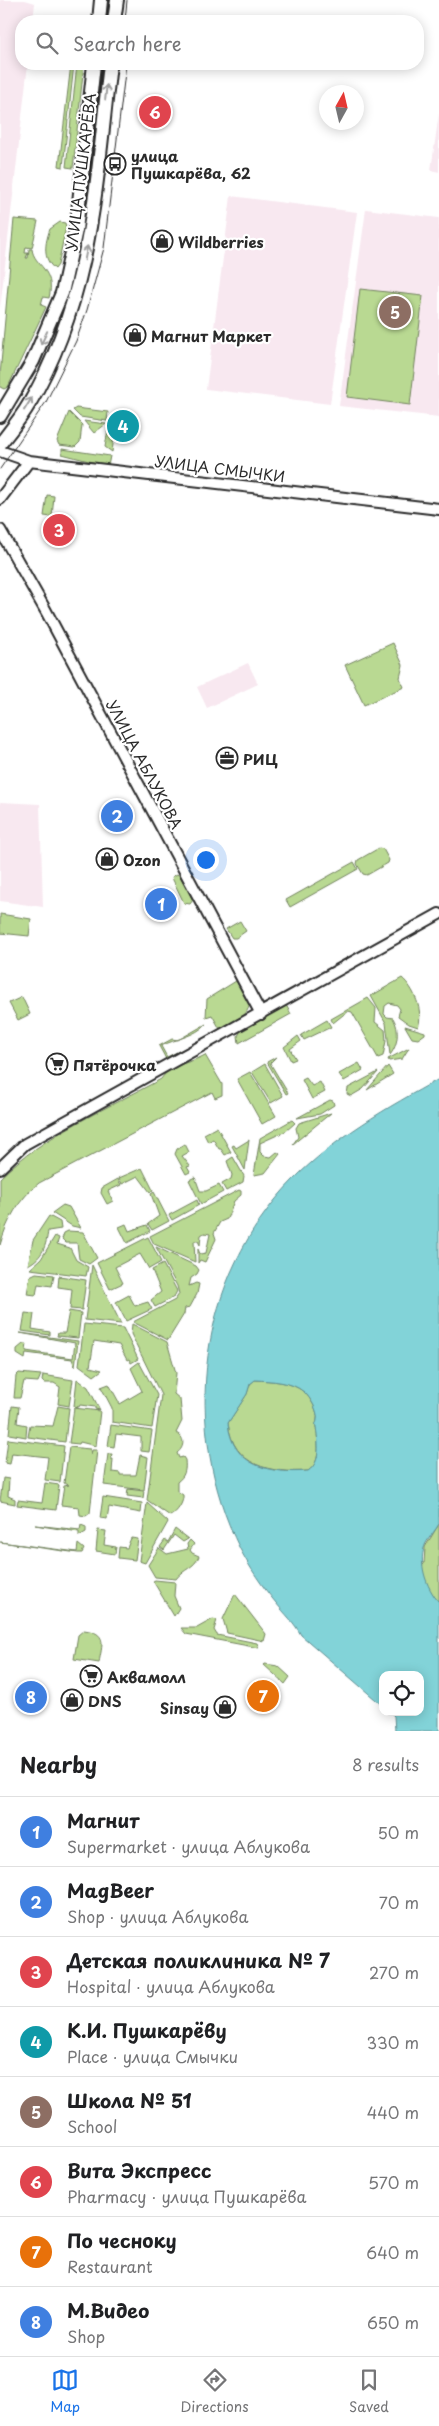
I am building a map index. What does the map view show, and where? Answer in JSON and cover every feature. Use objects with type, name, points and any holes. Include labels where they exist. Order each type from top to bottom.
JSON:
[{"type":"main road","points":[[100,15],[101,2],[116,4]]},
{"type":"main road","name":"УЛИЦА ПУШКАРЁВА","points":[[0,416],[33,361],[62,292],[78,212],[93,70]]},
{"type":"main road","name":"УЛИЦА ПУШКАРЁВА","points":[[0,444],[28,406],[60,339],[84,265],[93,214],[109,70]]},
{"type":"main road","points":[[78,212],[93,214]]},
{"type":"street","name":"УЛИЦА СМЫЧКИ","points":[[0,451],[29,461],[439,509]]},
{"type":"street","points":[[0,499],[29,461]]},
{"type":"street","name":"УЛИЦА АБЛУКОВА","points":[[0,530],[46,611],[261,1014]]},
{"type":"street","points":[[0,1168],[25,1144],[439,914]]},
{"type":"shaded area","points":[[0,0],[25,0],[35,3],[34,15],[15,15],[15,70],[27,70],[0,309]]},
{"type":"shaded area","points":[[439,113],[439,172],[431,170]]},
{"type":"shaded area","points":[[231,196],[357,212],[330,404],[206,389]]},
{"type":"shaded area","points":[[366,209],[439,218],[439,417],[339,406]]},
{"type":"shaded area","points":[[248,663],[258,684],[207,708],[197,687]]},
{"type":"shaded area","points":[[0,802],[40,804],[43,907],[0,901]]},
{"type":"green space","points":[[70,70],[73,70],[63,167],[59,166]]},
{"type":"green space","points":[[76,70],[83,70],[73,168],[66,167]]},
{"type":"green space","points":[[14,219],[38,221],[32,248],[26,247],[25,253],[28,253],[26,258],[28,258],[29,249],[32,249],[36,260],[50,280],[50,288],[49,298],[43,297],[41,305],[46,307],[8,387],[4,389],[0,387],[0,375]]},
{"type":"green space","points":[[60,222],[65,223],[66,227],[58,265],[55,269],[46,256],[46,245],[50,229]]},
{"type":"green space","points":[[360,289],[423,296],[410,405],[347,397]]},
{"type":"green space","points":[[76,408],[108,412],[107,421],[80,417],[73,410]]},
{"type":"green space","points":[[69,412],[82,425],[80,442],[75,447],[59,445],[57,441]]},
{"type":"green space","points":[[84,421],[106,424],[94,433]]},
{"type":"green space","points":[[113,421],[116,422],[112,452],[105,447],[109,424]]},
{"type":"green space","points":[[62,449],[110,456],[108,466],[62,454]]},
{"type":"green space","points":[[47,495],[54,496],[52,517],[44,516]]},
{"type":"green space","points":[[393,643],[403,665],[400,678],[404,687],[364,705],[345,665]]},
{"type":"green space","points":[[379,848],[383,849],[389,860],[388,863],[367,875],[363,874],[357,864],[358,860]]},
{"type":"green space","points":[[354,862],[358,869],[290,907],[286,900]]},
{"type":"green space","points":[[177,874],[180,876],[193,900],[190,904],[184,903],[173,880],[172,877]]},
{"type":"green space","points":[[0,914],[31,919],[29,936],[0,933]]},
{"type":"green space","points":[[240,921],[246,931],[236,938],[232,938],[226,929]]},
{"type":"green space","points":[[402,978],[417,1001],[420,1021],[418,1027],[409,1024],[398,1016],[400,1009],[397,1005],[389,1003],[385,1006],[384,1014],[387,1017],[393,1018],[397,1027],[396,1042],[390,1055],[386,1023],[371,996]]},
{"type":"green space","points":[[236,981],[250,1003],[243,1016],[220,1029],[212,1015],[206,1017],[207,999]]},
{"type":"green space","points":[[22,997],[30,1014],[18,1020],[9,1003]]},
{"type":"green space","points":[[368,998],[376,1008],[375,1022],[385,1030],[386,1041],[383,1056],[378,1058],[352,1012],[348,1011],[333,1023],[331,1019]]},
{"type":"green space","points":[[286,1005],[291,1014],[239,1043],[238,1036],[241,1030]]},
{"type":"green space","points":[[327,1020],[331,1027],[304,1040],[301,1035]]},
{"type":"green space","points":[[206,1024],[197,1032],[181,1038]]},
{"type":"green space","points":[[405,1026],[425,1032],[425,1034],[418,1039],[412,1038]]},
{"type":"green space","points":[[298,1036],[301,1041],[290,1049],[296,1059],[291,1061],[284,1047]]},
{"type":"green space","points":[[172,1039],[177,1040],[161,1046],[167,1057],[201,1040],[166,1059],[159,1046]]},
{"type":"green space","points":[[409,1048],[402,1059],[389,1061],[388,1059]]},
{"type":"green space","points":[[205,1055],[222,1084],[222,1095],[215,1098],[212,1092],[39,1183],[20,1203],[6,1227],[0,1245],[0,1178],[36,1148],[56,1135],[161,1079],[170,1070]]},
{"type":"green space","points":[[276,1057],[270,1063],[288,1093],[286,1094],[267,1062]]},
{"type":"green space","points":[[359,1063],[363,1070],[344,1081],[339,1074]]},
{"type":"green space","points":[[265,1064],[283,1096],[271,1103],[252,1072]]},
{"type":"green space","points":[[388,1066],[393,1074],[367,1090]]},
{"type":"green space","points":[[250,1072],[276,1116],[262,1124],[237,1079]]},
{"type":"green space","points":[[378,1072],[363,1089],[351,1096],[347,1094],[348,1088]]},
{"type":"green space","points":[[306,1078],[312,1086],[320,1082],[325,1092],[312,1099],[302,1080]]},
{"type":"green space","points":[[330,1100],[333,1101],[334,1105],[320,1114],[297,1118]]},
{"type":"green space","points":[[331,1113],[293,1144],[298,1137],[296,1128],[299,1123]]},
{"type":"green space","points":[[292,1120],[295,1123],[286,1131],[260,1143],[260,1152],[264,1156],[271,1157],[277,1152],[280,1154],[265,1173],[254,1175],[260,1138]]},
{"type":"green space","points":[[217,1127],[231,1152],[225,1155],[213,1139],[208,1142],[204,1134]]},
{"type":"green space","points":[[249,1140],[245,1170],[232,1146],[234,1145],[236,1148]]},
{"type":"green space","points":[[185,1144],[189,1152],[182,1156],[190,1166],[187,1167],[190,1172],[186,1174],[175,1154],[177,1149]]},
{"type":"green space","points":[[233,1157],[244,1176],[243,1182],[226,1191],[222,1184],[231,1179],[232,1175],[227,1161]]},
{"type":"green space","points":[[142,1168],[153,1190],[150,1192],[138,1176],[122,1184],[119,1178]]},
{"type":"green space","points":[[195,1177],[200,1191],[206,1191],[219,1185],[223,1192],[201,1204],[189,1180]]},
{"type":"green space","points":[[118,1179],[121,1185],[108,1191],[113,1201],[107,1204],[101,1193],[102,1188]]},
{"type":"green space","points":[[239,1190],[241,1195],[234,1201],[227,1219],[220,1222],[214,1233],[216,1239],[205,1262],[200,1260],[198,1263],[198,1249],[200,1254],[206,1253],[210,1234],[204,1233],[201,1235],[200,1245],[198,1241],[194,1241],[195,1262],[154,1244],[150,1236]]},
{"type":"green space","points":[[154,1192],[169,1221],[152,1230],[148,1224],[159,1216],[151,1194]]},
{"type":"green space","points":[[197,1200],[199,1205],[172,1220],[169,1215]]},
{"type":"green space","points":[[63,1205],[69,1207],[81,1228],[72,1226],[52,1213]]},
{"type":"green space","points":[[49,1216],[60,1222],[61,1229],[48,1231],[43,1251],[28,1265],[33,1240]]},
{"type":"green space","points":[[126,1224],[129,1231],[147,1225],[150,1231],[127,1243],[119,1227]]},
{"type":"green space","points":[[68,1231],[83,1232],[97,1258],[89,1264],[79,1259],[77,1243],[66,1243],[62,1239],[64,1233]]},
{"type":"green space","points":[[55,1236],[59,1238],[57,1244],[70,1248],[76,1260],[88,1267],[86,1276],[30,1269],[41,1259]]},
{"type":"green space","points":[[148,1237],[161,1262],[149,1269],[140,1254],[115,1267],[123,1283],[110,1289],[97,1263]]},
{"type":"green space","points":[[156,1247],[196,1266],[199,1270],[191,1278],[189,1286],[196,1283],[199,1284],[197,1294],[190,1307],[185,1308],[184,1314],[168,1340],[133,1322],[175,1300],[179,1294],[177,1286]]},
{"type":"green space","points":[[163,1264],[177,1291],[174,1297],[155,1307],[151,1300],[161,1292],[152,1270]]},
{"type":"green space","points":[[92,1265],[121,1324],[85,1320]]},
{"type":"green space","points":[[36,1273],[54,1275],[52,1286],[38,1284],[36,1295],[27,1294],[30,1276]]},
{"type":"green space","points":[[59,1276],[86,1280],[82,1310],[70,1309],[72,1289],[58,1287]]},
{"type":"green space","points":[[129,1295],[135,1306],[148,1302],[152,1309],[126,1321],[116,1302]]},
{"type":"green space","points":[[69,1311],[81,1313],[78,1338],[57,1336],[58,1333],[65,1333]]},
{"type":"green space","points":[[25,1313],[34,1314],[32,1329],[50,1332],[50,1335],[22,1331]]},
{"type":"green space","points":[[84,1324],[123,1328],[138,1359],[131,1363],[129,1359],[127,1360],[119,1345],[94,1341],[90,1367],[102,1370],[94,1376],[79,1365]]},
{"type":"green space","points":[[132,1324],[167,1342],[176,1373],[174,1394],[180,1399],[182,1421],[176,1433],[183,1442],[177,1453],[179,1458],[183,1457],[185,1460],[185,1467],[183,1475],[177,1482],[177,1491],[183,1495],[182,1501],[173,1515],[170,1516],[147,1500],[161,1395],[131,1334]]},
{"type":"green space","points":[[20,1333],[78,1341],[75,1367],[72,1359],[26,1353],[25,1359],[17,1354],[17,1349],[23,1344],[27,1344],[26,1351],[73,1358],[75,1343]]},
{"type":"green space","points":[[139,1362],[157,1395],[152,1428],[112,1422],[112,1408],[101,1387],[109,1384],[120,1404],[142,1391],[131,1368]]},
{"type":"green space","points":[[19,1373],[41,1375],[38,1382],[24,1381],[20,1398],[14,1398],[16,1376]]},
{"type":"green space","points":[[43,1375],[73,1380],[69,1406],[58,1404],[60,1387],[54,1383],[44,1383],[42,1381]]},
{"type":"green space","points":[[77,1379],[88,1387],[100,1410],[95,1409],[95,1407],[74,1406]]},
{"type":"green space","points":[[255,1380],[281,1382],[299,1388],[309,1397],[317,1417],[318,1451],[315,1462],[308,1471],[281,1471],[268,1468],[246,1458],[237,1449],[231,1438],[228,1423],[247,1394],[250,1384]]},
{"type":"green space","points":[[12,1406],[19,1407],[17,1423],[27,1425],[26,1437],[9,1434]]},
{"type":"green space","points":[[58,1406],[69,1408],[65,1442],[28,1437],[30,1425],[53,1426]]},
{"type":"green space","points":[[74,1408],[100,1411],[96,1446],[80,1442],[79,1444],[69,1443]]},
{"type":"green space","points":[[111,1425],[152,1431],[149,1452],[141,1451],[141,1437],[116,1434],[114,1447],[108,1446]]},
{"type":"green space","points":[[8,1439],[64,1446],[60,1482],[45,1480],[48,1457],[12,1453],[10,1464],[5,1463]]},
{"type":"green space","points":[[69,1447],[90,1449],[91,1455],[92,1450],[97,1450],[90,1513],[86,1516],[80,1515],[79,1507],[61,1505],[64,1486],[69,1485],[64,1483]]},
{"type":"green space","points":[[108,1454],[112,1454],[112,1472],[120,1473],[120,1475],[136,1475],[140,1455],[148,1457],[144,1490],[104,1485]]},
{"type":"green space","points":[[3,1478],[9,1479],[8,1496],[15,1499],[15,1504],[0,1501]]},
{"type":"green space","points":[[45,1483],[59,1485],[56,1510],[17,1505],[18,1500],[42,1503]]},
{"type":"green space","points":[[128,1489],[144,1491],[143,1498],[127,1496]]},
{"type":"green space","points":[[103,1497],[142,1503],[141,1513],[109,1507],[107,1519],[100,1518]]},
{"type":"green space","points":[[147,1503],[168,1522],[145,1563],[139,1561]]},
{"type":"green space","points":[[439,1524],[439,1602],[418,1569],[424,1564],[425,1547]]},
{"type":"green space","points":[[35,1525],[80,1530],[81,1525],[86,1527],[86,1532],[79,1536],[79,1532]]},
{"type":"green space","points":[[175,1529],[188,1539],[183,1542],[174,1535],[164,1550],[160,1547],[165,1540],[168,1542]]},
{"type":"green space","points":[[98,1530],[106,1531],[104,1545],[116,1547],[115,1554],[96,1551]]},
{"type":"green space","points":[[131,1538],[138,1539],[135,1560],[118,1558],[119,1547],[127,1548]]},
{"type":"green space","points":[[190,1540],[194,1544],[190,1550],[199,1556],[195,1563],[176,1579],[155,1577],[148,1565],[159,1548],[167,1554],[188,1549],[187,1544]]},
{"type":"green space","points":[[0,1542],[77,1552],[78,1544],[84,1549],[82,1553],[78,1553]]},
{"type":"green space","points":[[153,1581],[175,1582],[174,1596],[179,1608],[174,1616]]},
{"type":"green space","points":[[235,1594],[266,1634],[264,1641],[227,1633],[223,1619]]},
{"type":"green space","points":[[213,1619],[217,1620],[214,1630],[217,1635],[257,1643],[259,1648],[186,1634],[181,1628],[197,1628]]},
{"type":"green space","points":[[84,1630],[97,1634],[102,1640],[99,1663],[74,1659],[78,1635]]},
{"type":"green space","points":[[264,1665],[278,1666],[290,1677],[285,1684]]},
{"type":"water","points":[[439,1079],[439,1524],[426,1543],[422,1558],[427,1582],[439,1602],[439,1731],[395,1731],[394,1716],[424,1716],[424,1671],[379,1671],[379,1703],[301,1635],[261,1583],[240,1549],[221,1502],[209,1454],[205,1404],[208,1356],[218,1308],[236,1262],[261,1219],[293,1180],[326,1150],[381,1112]],"holes":[[[255,1380],[281,1382],[299,1388],[304,1392],[314,1405],[317,1413],[318,1451],[315,1462],[308,1471],[280,1471],[256,1465],[245,1458],[231,1438],[228,1423],[247,1394],[250,1384]]]},
{"type":"tram line","points":[[126,15],[127,0]]},
{"type":"tram line","points":[[0,469],[46,402],[76,341],[87,310],[104,248],[125,70]]},
{"type":"place","name":"Вита Экспресс","points":[[155,112]]},
{"type":"place","name":"улица Пушкарёва, 62","points":[[115,164]]},
{"type":"place","name":"Wildberries","points":[[162,241]]},
{"type":"place","name":"Школа № 51","points":[[395,312]]},
{"type":"place","name":"Магнит Маркет","points":[[135,335]]},
{"type":"place","name":"К.И. Пушкарёву","points":[[123,426]]},
{"type":"place","name":"Детская поликлиника № 7","points":[[59,530]]},
{"type":"place","name":"РИЦ","points":[[227,758]]},
{"type":"place","name":"MagBeer","points":[[117,816]]},
{"type":"place","name":"Ozon","points":[[107,859]]},
{"type":"place","name":"Магнит","points":[[161,904]]},
{"type":"place","name":"Пятёрочка","points":[[57,1064]]},
{"type":"place","name":"Аквамолл","points":[[91,1676]]},
{"type":"place","name":"По чесноку","points":[[263,1696]]},
{"type":"place","name":"М.Видео","points":[[31,1697]]},
{"type":"place","name":"DNS","points":[[72,1700]]},
{"type":"place","name":"Sinsay","points":[[225,1707]]}]
